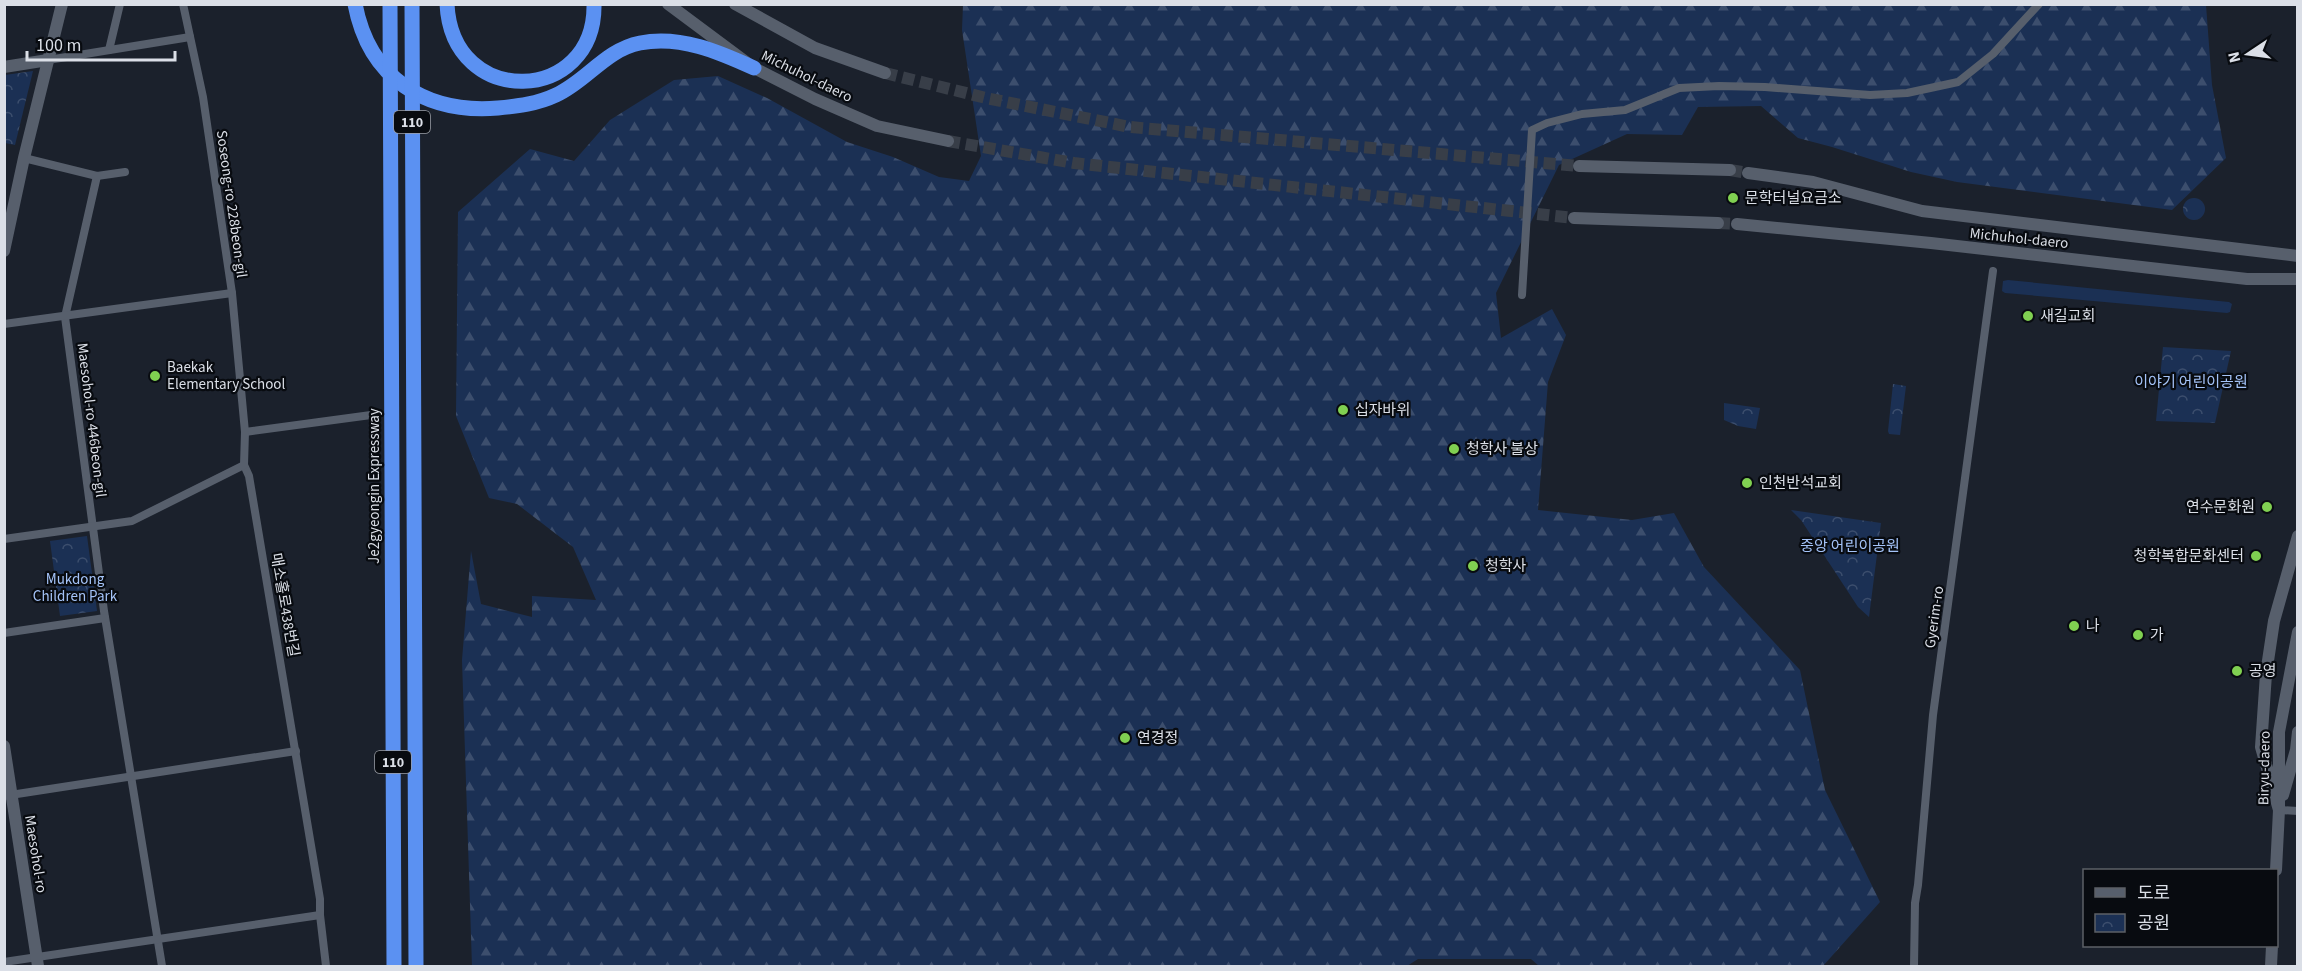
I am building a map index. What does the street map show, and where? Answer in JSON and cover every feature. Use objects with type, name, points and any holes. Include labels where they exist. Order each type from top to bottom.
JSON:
[{"type":"highway","points":[[355,4],[364,37],[382,68],[403,86],[431,101],[459,107],[491,109],[532,104],[564,91],[615,52],[632,45],[655,41],[677,42],[700,47],[754,68]]},
{"type":"highway","name":"Je2gyeongin Expressway","points":[[390,4],[394,966]]},
{"type":"highway","name":"110","points":[[412,4],[416,966]]},
{"type":"highway","points":[[447,4],[452,36],[463,55],[478,69],[504,79],[518,81],[554,74],[576,59],[590,36],[594,4]]},
{"type":"main road","points":[[4,251],[62,4]]},
{"type":"main road","name":"Michuhol-daero","points":[[668,4],[754,68],[815,99],[877,126],[948,141]]},
{"type":"main road","name":"Michuhol-daero","points":[[735,4],[815,48],[885,73]]},
{"type":"main road","points":[[4,67],[48,60]]},
{"type":"main road","points":[[1579,166],[1730,170]]},
{"type":"main road","name":"Michuhol-daero","points":[[1748,173],[1813,182],[1922,211],[2298,256]]},
{"type":"main road","points":[[1574,218],[1718,222]]},
{"type":"main road","name":"Michuhol-daero","points":[[1737,224],[1943,244],[2247,279],[2298,279]]},
{"type":"main road","points":[[2279,810],[2261,747],[2266,674],[2274,621],[2298,536]]},
{"type":"main road","name":"Biryu-daero","points":[[2276,869],[2279,732],[2298,632]]},
{"type":"main road","points":[[2279,810],[2296,750],[2298,732]]},
{"type":"main road","name":"Maesohol-ro","points":[[4,746],[8,796],[37,961]]},
{"type":"main road","points":[[2271,966],[2272,947]]},
{"type":"street","points":[[109,50],[120,4]]},
{"type":"street","name":"Soseong-ro 228beon-gil","points":[[4,324],[232,293],[203,97],[183,4]]},
{"type":"street","points":[[1522,295],[1532,130],[1547,123],[1582,114],[1624,110],[1679,88],[1766,87],[1870,95],[1907,93],[1958,82],[1993,54],[2039,4]]},
{"type":"street","points":[[48,60],[190,37]]},
{"type":"street","points":[[24,158],[97,176],[125,172]]},
{"type":"street","points":[[65,317],[97,176]]},
{"type":"street","name":"Gyerim-ro","points":[[1914,966],[1915,903],[1933,715],[1993,271]]},
{"type":"street","points":[[4,539],[93,527],[139,518],[244,465],[245,432],[232,293]]},
{"type":"street","name":"Maesohol-ro 446beon-gil","points":[[65,317],[105,618],[162,966]]},
{"type":"street","points":[[245,432],[371,415]]},
{"type":"street","name":"매소홀로438번길","points":[[244,465],[249,476],[296,751],[320,899],[326,966]]},
{"type":"street","points":[[4,633],[105,618]]},
{"type":"street","points":[[8,796],[296,751]]},
{"type":"street","points":[[2279,810],[2298,811]]},
{"type":"street","points":[[4,962],[37,961],[158,938],[320,915]]},
{"type":"green space","points":[[963,5],[2206,5],[2212,85],[2226,158],[2172,210],[1957,182],[1911,172],[1798,138],[1761,106],[1698,107],[1682,135],[1627,134],[1559,165],[1496,293],[1501,338],[1552,309],[1566,335],[1548,382],[1538,510],[1632,520],[1674,513],[1704,567],[1800,670],[1825,790],[1880,902],[1823,966],[1539,966],[1531,959],[1418,959],[1407,966],[472,966],[462,660],[471,551],[481,604],[532,617],[532,596],[596,600],[573,547],[517,504],[489,498],[456,416],[458,212],[530,149],[574,161],[610,120],[674,80],[718,76],[767,98],[847,142],[893,157],[939,177],[969,181],[981,156],[962,30]]},
{"type":"green space","points":[[33,71],[15,145],[5,143],[5,75]]},
{"type":"green space","points":[[2194,198],[2202,201],[2205,209],[2202,217],[2194,220],[2186,217],[2183,209],[2186,201]]},
{"type":"green space","points":[[2003,281],[2232,304],[2230,312],[2227,313],[2005,293],[2002,291]]},
{"type":"green space","name":"이야기 어린이공원","points":[[2163,347],[2231,351],[2215,423],[2156,421]]},
{"type":"green space","points":[[1893,384],[1906,386],[1900,435],[1889,434],[1888,431]]},
{"type":"green space","points":[[1724,403],[1760,408],[1756,429],[1738,426],[1724,420]]},
{"type":"green space","name":"중앙 어린이공원","points":[[1791,510],[1881,523],[1869,617],[1858,607],[1801,520]]},
{"type":"green space","name":"Mukdong Children Park","points":[[87,536],[97,611],[60,616],[50,541]]},
{"type":"tunnel","points":[[885,73],[986,98],[1130,127],[1579,166]]},
{"type":"tunnel","points":[[948,141],[1074,163],[1574,218]]},
{"type":"tunnel","points":[[1730,170],[1748,173]]},
{"type":"tunnel","points":[[1718,223],[1737,224]]},
{"type":"place","name":"문학터널요금소","points":[[1733,198]]},
{"type":"place","name":"새길교회","points":[[2028,316]]},
{"type":"place","name":"Baekak Elementary School","points":[[155,376]]},
{"type":"place","name":"십자바위","points":[[1343,410]]},
{"type":"place","name":"청학사 불상","points":[[1454,449]]},
{"type":"place","name":"인천반석교회","points":[[1747,483]]},
{"type":"place","name":"연수문화원","points":[[2267,507]]},
{"type":"place","name":"청학복합문화센터","points":[[2256,556]]},
{"type":"place","name":"청학사","points":[[1473,566]]},
{"type":"place","name":"나","points":[[2074,626]]},
{"type":"place","name":"가","points":[[2138,635]]},
{"type":"place","name":"공영","points":[[2237,671]]},
{"type":"place","name":"연경정","points":[[1125,738]]}]
